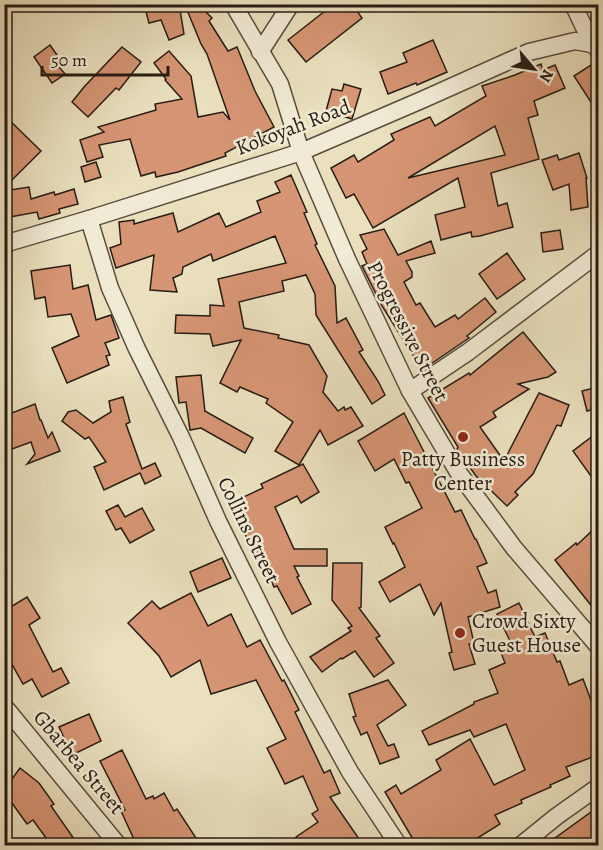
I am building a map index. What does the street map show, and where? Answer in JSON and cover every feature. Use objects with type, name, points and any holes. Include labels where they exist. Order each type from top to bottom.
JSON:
[{"type":"street","name":"Progressive Street","points":[[233,4],[280,84],[301,152],[347,259],[410,391],[458,472],[514,548],[598,646]]},
{"type":"street","points":[[260,52],[291,4]]},
{"type":"street","points":[[573,4],[595,47]]},
{"type":"street","name":"Kokoyah Road","points":[[4,244],[301,152],[529,52],[575,41],[595,47]]},
{"type":"street","name":"Collins Street","points":[[89,219],[110,288],[218,521],[278,642],[350,772],[399,846]]},
{"type":"street","points":[[410,391],[468,352],[598,255]]},
{"type":"street","name":"Gbarbea Street","points":[[4,706],[119,846]]},
{"type":"street","points":[[520,846],[598,787]]},
{"type":"building","points":[[155,4],[179,4],[184,34],[169,40],[161,20],[149,23],[145,8]]},
{"type":"building","points":[[334,4],[352,4],[362,18],[306,62],[288,40]]},
{"type":"building","points":[[185,5],[199,5],[212,18],[209,21],[228,51],[237,47],[255,91],[274,127],[225,153],[226,156],[156,177],[155,172],[141,176],[130,139],[99,145],[103,157],[87,162],[80,140],[104,132],[98,127],[156,110],[155,104],[182,99],[154,63],[169,51],[191,76],[198,117],[223,112],[230,120],[207,54]]},
{"type":"building","points":[[433,40],[447,72],[388,94],[380,72],[407,62],[403,53]]},
{"type":"building","points":[[50,45],[64,65],[60,68],[65,74],[52,83],[34,57]]},
{"type":"building","points":[[122,47],[141,62],[119,90],[116,88],[88,117],[72,102]]},
{"type":"building","points":[[594,63],[598,70],[598,113],[574,76]]},
{"type":"building","points":[[541,64],[543,70],[555,65],[565,88],[534,101],[538,115],[528,118],[539,159],[491,173],[498,206],[507,203],[513,227],[480,236],[472,237],[471,232],[441,240],[435,215],[465,207],[458,178],[373,228],[354,194],[346,198],[331,168],[354,155],[358,162],[394,140],[391,134],[430,117],[435,126],[486,96],[482,86]],"holes":[[[495,126],[505,155],[408,178]]]},
{"type":"building","points":[[344,84],[361,89],[352,119],[326,111],[332,89],[342,91]]},
{"type":"building","points":[[4,115],[41,151],[12,180],[4,172]]},
{"type":"building","points":[[579,153],[587,178],[588,207],[571,210],[569,184],[553,190],[542,160],[557,155],[559,160]]},
{"type":"building","points":[[96,162],[101,177],[85,182],[81,167]]},
{"type":"building","points":[[291,175],[307,212],[304,213],[317,244],[315,245],[335,286],[337,323],[346,318],[363,350],[359,352],[385,395],[372,404],[316,315],[315,294],[306,275],[282,281],[284,291],[239,302],[244,328],[279,335],[278,338],[309,345],[327,376],[323,392],[338,411],[344,407],[345,410],[351,407],[363,426],[328,445],[320,430],[299,465],[275,451],[293,422],[266,403],[268,399],[240,387],[237,392],[220,383],[241,340],[213,346],[210,334],[175,333],[176,315],[210,316],[210,305],[224,306],[218,279],[286,263],[275,236],[213,261],[211,254],[183,267],[182,274],[173,278],[177,292],[150,290],[154,255],[116,268],[110,248],[121,244],[119,222],[134,220],[134,224],[173,213],[178,232],[219,213],[226,227],[261,212],[257,201],[280,192],[275,182]]},
{"type":"building","points":[[29,187],[31,199],[74,189],[78,204],[59,209],[60,213],[39,219],[37,212],[4,218],[4,191]]},
{"type":"building","points":[[384,229],[398,255],[431,241],[435,253],[406,261],[412,277],[404,282],[416,305],[420,303],[435,327],[455,315],[458,319],[485,298],[496,312],[467,336],[469,338],[422,370],[382,306],[362,266],[367,264],[362,252],[367,249],[360,235]]},
{"type":"building","points":[[560,230],[563,249],[543,252],[541,233]]},
{"type":"building","points":[[507,253],[525,279],[497,299],[479,274]]},
{"type":"building","points":[[70,265],[73,289],[88,285],[96,320],[111,315],[119,338],[105,343],[110,355],[106,356],[109,365],[67,383],[52,348],[79,336],[71,314],[48,317],[45,297],[35,299],[31,271]]},
{"type":"building","points":[[523,332],[556,372],[548,377],[518,384],[529,389],[493,412],[496,417],[480,427],[504,461],[539,393],[569,405],[561,426],[557,425],[533,474],[515,492],[518,495],[507,506],[476,476],[457,449],[458,447],[428,398],[469,373],[470,375]]},
{"type":"building","points":[[201,375],[205,412],[253,438],[245,453],[201,428],[190,430],[186,402],[179,403],[176,377]]},
{"type":"building","points":[[598,387],[598,408],[587,411],[582,391]]},
{"type":"building","points":[[123,397],[130,422],[126,424],[142,469],[155,463],[161,476],[145,484],[140,473],[104,490],[94,467],[106,462],[89,437],[85,439],[62,421],[68,412],[76,410],[93,423],[111,412],[109,401]]},
{"type":"building","points":[[35,404],[48,438],[52,432],[60,451],[27,464],[35,454],[31,442],[4,452],[4,416]]},
{"type":"building","points":[[404,413],[455,512],[461,510],[476,539],[487,563],[477,567],[488,593],[496,590],[500,607],[468,617],[474,643],[469,644],[475,664],[454,670],[441,603],[434,615],[420,584],[390,602],[379,582],[405,567],[385,527],[422,508],[394,459],[375,471],[358,441]]},
{"type":"building","points":[[598,432],[598,486],[573,451]]},
{"type":"building","points":[[303,464],[319,492],[301,503],[297,496],[275,507],[294,549],[327,549],[327,566],[294,566],[311,604],[292,614],[277,586],[274,587],[258,552],[254,554],[245,534],[252,531],[237,500],[263,488],[261,484]]},
{"type":"building","points":[[118,505],[125,517],[142,508],[154,530],[130,543],[121,528],[116,530],[106,511]]},
{"type":"building","points":[[598,525],[598,614],[555,560],[576,543],[577,545]]},
{"type":"building","points":[[222,558],[231,578],[198,592],[190,572]]},
{"type":"building","points":[[333,563],[362,563],[361,607],[359,608],[380,636],[376,638],[394,663],[374,677],[355,651],[322,672],[310,657],[351,631],[348,628],[352,626],[332,600]]},
{"type":"building","points":[[191,593],[208,626],[231,614],[247,647],[260,640],[299,710],[295,712],[324,773],[330,770],[340,793],[330,797],[364,846],[301,846],[296,837],[318,822],[312,814],[318,810],[303,776],[285,784],[267,748],[286,739],[256,680],[211,694],[200,660],[171,677],[159,656],[128,623],[152,601],[160,609]]},
{"type":"building","points":[[27,597],[40,618],[29,625],[53,672],[61,668],[69,683],[42,697],[32,679],[23,684],[4,650],[4,611]]},
{"type":"building","points":[[519,603],[535,637],[545,633],[557,662],[560,661],[569,685],[583,679],[598,719],[598,755],[566,767],[570,776],[521,800],[522,803],[495,815],[500,824],[465,846],[417,846],[385,792],[396,785],[401,794],[441,770],[436,760],[470,739],[494,785],[525,770],[506,724],[474,737],[470,730],[429,745],[422,731],[474,702],[498,693],[489,670],[505,663],[500,650],[512,645],[497,614]]},
{"type":"building","points":[[388,680],[406,705],[377,725],[388,746],[394,744],[399,757],[380,764],[367,732],[361,735],[353,717],[356,716],[349,694]]},
{"type":"building","points":[[89,714],[101,741],[72,755],[59,727]]},
{"type":"building","points":[[122,750],[146,799],[153,796],[154,799],[164,793],[174,811],[177,809],[196,838],[184,846],[137,846],[121,811],[125,810],[100,761]]},
{"type":"building","points":[[20,768],[39,783],[54,804],[51,806],[79,846],[52,846],[33,820],[27,824],[4,792],[4,773],[12,779]]},
{"type":"building","points":[[598,807],[598,841],[592,846],[544,846]]},
{"type":"place","name":"Patty Business Center","points":[[463,437]]},
{"type":"place","name":"Crowd Sixty Guest House","points":[[460,633]]}]
